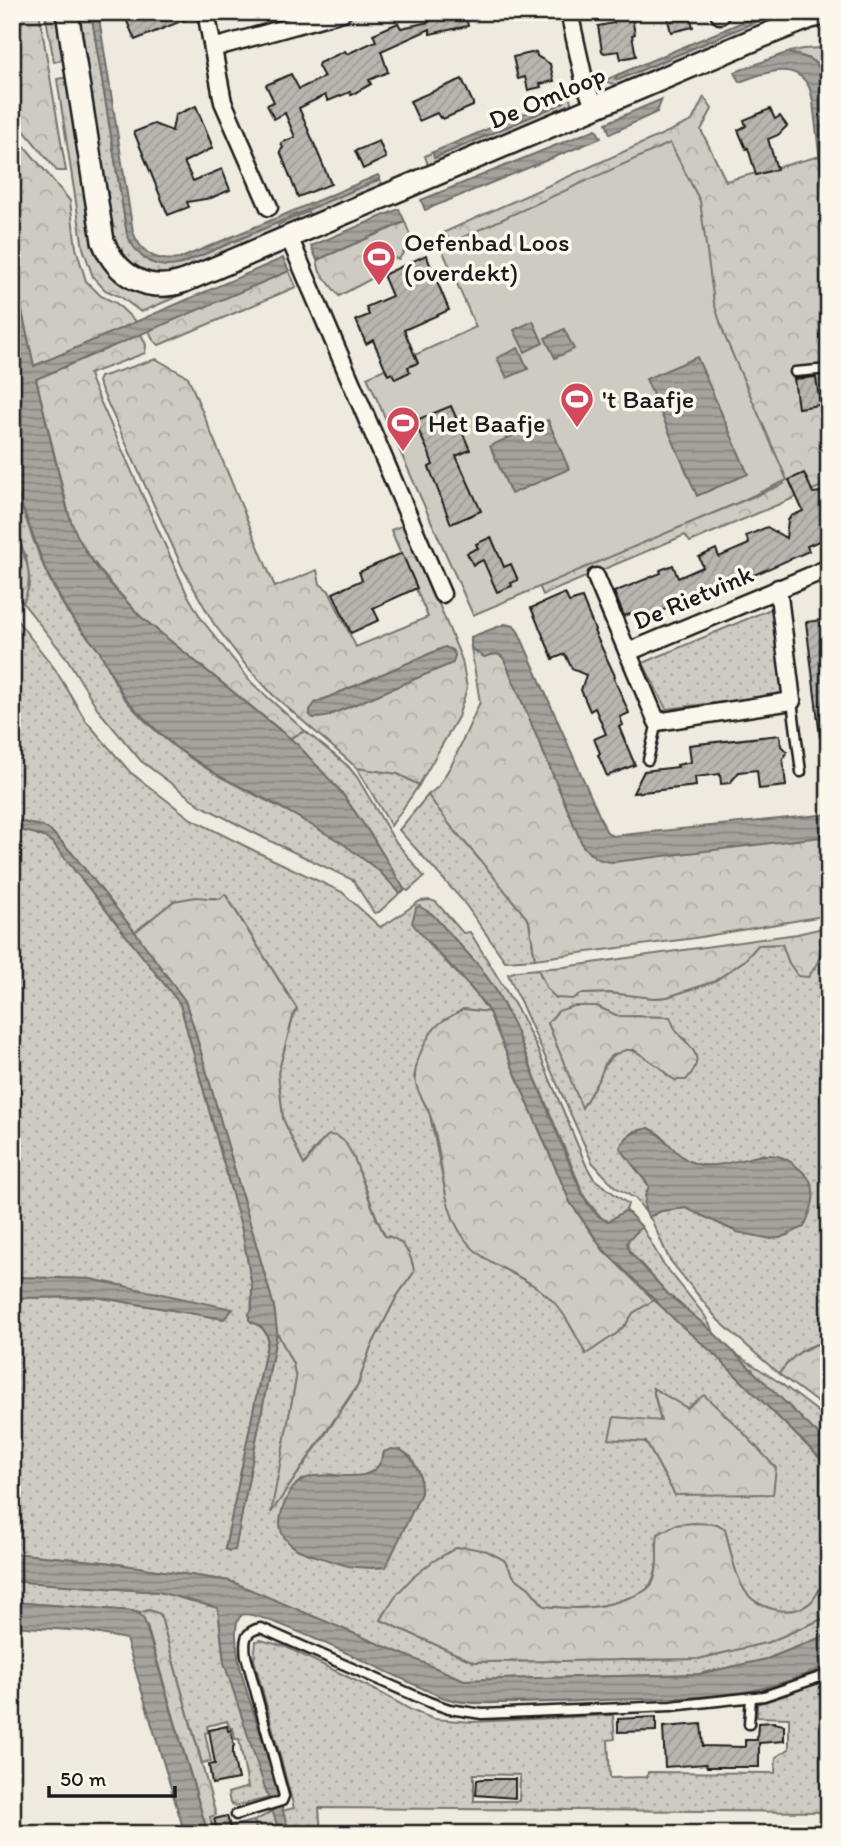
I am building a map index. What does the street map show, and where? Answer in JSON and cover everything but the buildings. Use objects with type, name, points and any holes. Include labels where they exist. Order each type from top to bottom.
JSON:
[{"type":"street","name":"De Omloop","points":[[67,12],[101,231],[107,252],[114,263],[133,278],[160,286],[173,285],[758,38],[811,17],[829,13]]},
{"type":"street","points":[[206,12],[223,102],[269,207]]},
{"type":"street","points":[[213,48],[343,12]]},
{"type":"street","points":[[569,12],[585,84],[595,108]]},
{"type":"street","points":[[289,237],[442,594]]},
{"type":"street","name":"De Rietvink","points":[[628,652],[829,568]]},
{"type":"street","name":"De Rietvink","points":[[596,577],[657,722]]},
{"type":"street","name":"De Rietvink","points":[[778,588],[792,701]]},
{"type":"street","points":[[657,722],[792,701]]},
{"type":"lane","points":[[795,372],[829,369]]},
{"type":"lane","points":[[792,701],[801,772]]},
{"type":"lane","points":[[648,760],[657,722]]},
{"type":"lane","points":[[236,1815],[282,1801],[284,1796],[246,1656],[244,1642],[253,1629],[261,1628],[429,1702],[449,1709],[482,1714],[671,1706],[751,1698],[829,1674]]},
{"type":"lane","points":[[749,1724],[751,1698]]},
{"type":"green space","points":[[12,12],[39,12],[66,171],[57,171],[12,116]]},
{"type":"green space","points":[[45,12],[58,12],[66,59],[54,62]]},
{"type":"green space","points":[[76,12],[91,12],[127,234],[148,261],[160,265],[181,264],[380,179],[384,189],[310,216],[308,212],[278,225],[279,229],[183,274],[151,274],[134,265],[125,258],[112,238]]},
{"type":"green space","points":[[778,12],[800,12],[615,88],[614,84],[604,81],[619,74],[615,79],[618,80]]},
{"type":"green space","points":[[829,48],[829,87],[822,71],[814,62],[803,56],[786,53],[803,49]]},
{"type":"green space","points":[[69,77],[92,226],[145,289],[269,252],[279,253],[141,312],[121,297],[105,290],[93,277],[83,248],[57,79]]},
{"type":"green space","points":[[569,94],[570,107],[435,168],[428,165],[425,156],[433,152],[435,158],[563,103],[565,100],[561,98]]},
{"type":"green space","points":[[704,97],[712,109],[701,130],[726,181],[820,156],[829,238],[829,483],[690,542],[685,535],[543,595],[536,578],[699,519],[784,484],[723,346],[454,250],[445,232],[692,121]]},
{"type":"green space","points":[[12,131],[70,201],[76,248],[86,281],[137,323],[34,366],[12,266]]},
{"type":"green space","name":"'t Baafje","points":[[670,143],[700,201],[714,303],[725,337],[787,480],[473,615],[367,377],[476,327],[441,247]]},
{"type":"green space","points":[[405,222],[412,240],[399,259],[381,257],[371,279],[339,296],[320,272],[317,260]]},
{"type":"green space","points":[[289,271],[296,287],[159,345],[153,340],[149,330]]},
{"type":"green space","points":[[141,334],[146,345],[145,353],[89,374],[92,383],[187,594],[202,620],[252,683],[305,731],[290,738],[141,617],[94,563],[72,527],[36,379]]},
{"type":"green space","points":[[156,359],[188,377],[275,587],[317,570],[320,584],[329,591],[356,647],[428,617],[391,530],[406,524],[462,660],[467,688],[458,717],[419,785],[398,774],[357,768],[273,695],[244,663],[214,624],[183,569],[98,382],[100,377]],"holes":[[[445,647],[455,655],[452,663],[325,717],[314,718],[315,703]]]},
{"type":"green space","points":[[12,479],[36,546],[58,596],[100,652],[125,699],[157,732],[193,760],[316,826],[362,856],[400,893],[379,912],[374,913],[353,880],[200,805],[141,761],[99,711],[68,660],[23,603],[30,584],[26,556],[12,526]]},
{"type":"green space","points":[[12,526],[29,573],[23,603],[12,592]]},
{"type":"green space","points":[[773,608],[785,694],[666,709],[643,663]]},
{"type":"green space","points":[[12,614],[55,669],[86,721],[130,772],[191,819],[342,892],[380,927],[420,901],[430,900],[436,902],[463,933],[470,932],[519,1012],[594,1179],[628,1204],[626,1210],[609,1221],[604,1221],[585,1198],[514,1026],[497,992],[480,967],[432,914],[428,943],[472,989],[489,1012],[463,1009],[430,1035],[414,1077],[430,1115],[446,1195],[454,1220],[477,1252],[539,1288],[560,1307],[586,1353],[626,1324],[633,1313],[654,1300],[711,1351],[829,1467],[829,1567],[815,1598],[805,1607],[777,1610],[751,1598],[738,1577],[725,1529],[717,1524],[675,1525],[656,1543],[657,1563],[654,1577],[647,1589],[636,1596],[596,1607],[544,1606],[529,1588],[514,1577],[504,1560],[456,1548],[413,1579],[396,1597],[381,1620],[474,1662],[698,1659],[769,1642],[829,1616],[829,1634],[767,1659],[699,1674],[464,1680],[230,1581],[104,1562],[12,1553],[12,1298],[96,1297],[224,1319],[91,1279],[12,1277],[12,829],[39,835],[53,843],[180,1004],[242,1230],[252,1286],[251,1322],[262,1328],[268,1339],[225,1549],[235,1549],[277,1332],[293,1364],[296,1379],[272,1511],[358,1385],[370,1349],[397,1296],[414,1272],[404,1247],[385,1236],[352,1156],[337,1136],[317,1146],[304,1166],[283,1119],[278,1073],[297,1009],[226,895],[220,899],[174,901],[135,932],[51,831],[12,820]],"holes":[[[653,1389],[687,1408],[675,1495],[646,1442],[661,1422]],[[401,1450],[411,1457],[420,1474],[421,1493],[385,1567],[351,1565],[297,1549],[329,1474],[360,1476],[378,1467],[384,1452]]]},
{"type":"green space","points":[[471,648],[484,657],[497,654],[504,659],[583,846],[590,854],[829,836],[829,915],[695,938],[535,959],[529,921],[428,795],[438,787],[453,762],[480,702]]},
{"type":"green space","points":[[305,731],[348,766],[357,777],[393,838],[424,877],[408,891],[404,889],[341,792],[290,738]]},
{"type":"green space","points":[[357,768],[398,774],[419,785],[391,826]]},
{"type":"green space","points":[[428,795],[529,921],[535,959],[505,961],[463,901],[399,830]]},
{"type":"green space","points":[[225,894],[297,1009],[278,1073],[283,1119],[304,1165],[329,1135],[337,1136],[345,1142],[385,1236],[397,1240],[406,1248],[414,1272],[397,1296],[370,1349],[358,1384],[271,1513],[296,1379],[293,1364],[277,1332],[274,1307],[185,1001],[135,932],[174,901],[196,897],[220,899]]},
{"type":"green space","points":[[827,927],[819,959],[808,977],[798,976],[789,963],[782,944],[758,945],[745,960],[713,982],[667,997],[610,993],[581,994],[572,999],[556,998],[547,989],[538,969],[797,934]]},
{"type":"green space","points":[[829,927],[829,1341],[800,1352],[779,1374],[718,1320],[669,1259],[652,1221],[636,1199],[615,1187],[592,1162],[508,974],[538,969],[547,989],[580,994],[610,993],[654,998],[667,997],[713,982],[745,960],[758,945],[782,944],[789,963],[820,958]],"holes":[[[596,1006],[618,1016],[670,1017],[675,1031],[686,1040],[668,1076],[642,1055],[630,1050],[620,1051],[605,1066],[582,1107],[548,1023]],[[649,1128],[656,1131],[682,1158],[702,1165],[723,1165],[764,1154],[737,1232],[686,1208],[661,1211],[654,1215],[645,1196],[649,1186],[625,1155],[624,1140],[635,1131]]]},
{"type":"green space","points":[[574,1006],[596,1006],[618,1016],[670,1017],[677,1032],[695,1054],[696,1065],[686,1080],[675,1080],[634,1050],[625,1050],[606,1061],[582,1108],[548,1023],[558,1011]]},
{"type":"green space","points":[[463,1009],[489,1012],[570,1202],[603,1250],[654,1300],[633,1313],[616,1334],[586,1354],[566,1318],[554,1303],[539,1289],[489,1261],[471,1247],[450,1209],[435,1130],[416,1085],[415,1075],[420,1054],[431,1034],[440,1023]]},
{"type":"green space","points":[[642,1227],[662,1262],[705,1316],[714,1333],[668,1294],[630,1252],[627,1243]]},
{"type":"green space","points":[[829,1341],[829,1411],[779,1374],[799,1353]]},
{"type":"green space","points":[[730,1350],[779,1382],[829,1420],[829,1445]]},
{"type":"green space","points":[[653,1388],[687,1408],[704,1395],[776,1468],[773,1494],[675,1495],[646,1442],[609,1439],[614,1417],[661,1421]]},
{"type":"green space","points":[[717,1524],[725,1529],[741,1584],[751,1598],[767,1607],[786,1611],[805,1607],[817,1594],[829,1567],[829,1616],[769,1642],[698,1659],[474,1662],[381,1620],[397,1594],[412,1578],[432,1562],[456,1548],[465,1547],[487,1551],[504,1560],[514,1577],[529,1588],[544,1606],[588,1608],[620,1601],[643,1592],[653,1582],[658,1534],[675,1525]]},
{"type":"green space","points":[[12,1581],[159,1592],[218,1608],[224,1662],[269,1798],[235,1806],[230,1803],[228,1793],[248,1787],[239,1739],[235,1739],[233,1728],[230,1728],[227,1721],[207,1726],[208,1732],[205,1733],[211,1761],[202,1763],[160,1614],[149,1610],[139,1613],[12,1602]]},
{"type":"green space","points":[[149,1610],[160,1614],[216,1815],[210,1817],[215,1834],[208,1834],[147,1626],[139,1613]]},
{"type":"green space","points":[[256,1641],[286,1647],[434,1719],[472,1722],[613,1715],[615,1739],[608,1740],[610,1778],[647,1777],[648,1772],[775,1773],[776,1757],[789,1749],[789,1718],[757,1717],[757,1704],[787,1695],[829,1676],[829,1812],[319,1808],[321,1834],[290,1834],[282,1811],[294,1808],[254,1659]],"holes":[[[474,1774],[520,1775],[519,1801],[474,1801]]]},
{"type":"green space","points":[[273,1811],[280,1834],[257,1834],[254,1821]]},
{"type":"green space","points":[[254,1821],[257,1834],[234,1834],[232,1826]]},
{"type":"shaded area","points":[[91,12],[98,12],[133,232],[140,246],[151,255],[171,260],[179,259],[378,175],[380,179],[181,264],[163,266],[148,261],[136,250],[127,234]]},
{"type":"shaded area","points":[[766,12],[778,12],[615,79],[619,74]]},
{"type":"shaded area","points":[[786,53],[803,56],[814,62],[829,87],[829,238],[813,102],[808,85],[802,77],[785,71],[766,73],[739,82],[735,72]]},
{"type":"shaded area","points":[[561,98],[565,101],[563,103],[434,158],[433,152]]},
{"type":"shaded area","points":[[662,99],[657,112],[610,134],[606,123]]},
{"type":"shaded area","points":[[596,129],[601,138],[425,210],[421,200]]},
{"type":"shaded area","points":[[399,209],[405,222],[317,260],[311,246]]},
{"type":"shaded area","points":[[283,258],[289,271],[36,379],[67,509],[80,540],[97,568],[141,617],[298,745],[341,792],[373,838],[404,889],[400,893],[379,871],[342,843],[275,804],[221,777],[175,747],[124,697],[100,652],[67,611],[46,571],[12,479],[12,266],[34,366]]},
{"type":"shaded area","points":[[533,321],[543,343],[525,352],[514,330]]},
{"type":"shaded area","points":[[564,329],[574,349],[555,358],[545,338]]},
{"type":"shaded area","points":[[518,348],[528,369],[507,378],[497,358]]},
{"type":"shaded area","points":[[697,357],[748,474],[697,496],[646,379]]},
{"type":"shaded area","points":[[548,420],[569,469],[511,494],[490,446]]},
{"type":"shaded area","points":[[505,624],[514,626],[519,633],[606,831],[612,836],[829,814],[829,836],[614,862],[594,856],[583,846],[504,659],[497,654],[484,657],[471,648],[471,637]]},
{"type":"shaded area","points":[[445,647],[455,655],[453,663],[325,717],[314,718],[310,715],[315,703]]},
{"type":"shaded area","points":[[12,820],[42,826],[51,831],[71,852],[135,932],[185,1001],[194,1028],[274,1307],[277,1332],[235,1550],[225,1549],[268,1339],[263,1329],[249,1320],[252,1310],[252,1286],[242,1230],[180,1004],[53,843],[39,835],[12,829]]},
{"type":"shaded area","points":[[419,906],[432,914],[480,967],[497,992],[591,1209],[609,1221],[626,1210],[642,1227],[627,1243],[630,1252],[668,1294],[714,1333],[829,1445],[829,1467],[604,1250],[570,1202],[489,1012],[412,923]]},
{"type":"shaded area","points":[[649,1128],[685,1159],[701,1165],[721,1164],[764,1155],[790,1161],[809,1178],[812,1185],[812,1206],[804,1227],[780,1238],[771,1239],[737,1232],[686,1208],[661,1211],[649,1217],[644,1206],[649,1186],[620,1148],[632,1134]]},
{"type":"shaded area","points":[[12,1277],[91,1279],[233,1309],[224,1319],[96,1297],[12,1298]]},
{"type":"shaded area","points":[[391,1449],[401,1450],[410,1457],[420,1474],[421,1493],[386,1567],[348,1566],[301,1551],[286,1540],[280,1528],[284,1504],[293,1488],[303,1479],[369,1473],[378,1466],[384,1452]]},
{"type":"shaded area","points":[[12,1553],[104,1562],[230,1581],[464,1680],[699,1674],[767,1659],[829,1634],[829,1665],[777,1685],[721,1695],[534,1703],[468,1702],[442,1697],[305,1634],[254,1616],[242,1615],[236,1628],[238,1656],[290,1834],[280,1834],[224,1662],[218,1608],[159,1592],[12,1581]]},
{"type":"shaded area","points":[[12,1602],[139,1613],[144,1619],[208,1834],[185,1834],[126,1639],[84,1631],[12,1626]]},
{"type":"place","name":"Oefenbad Loos (overdekt)","points":[[379,287]]},
{"type":"place","name":"'t Baafje","points":[[577,429]]},
{"type":"place","name":"Het Baafje","points":[[403,453]]}]
